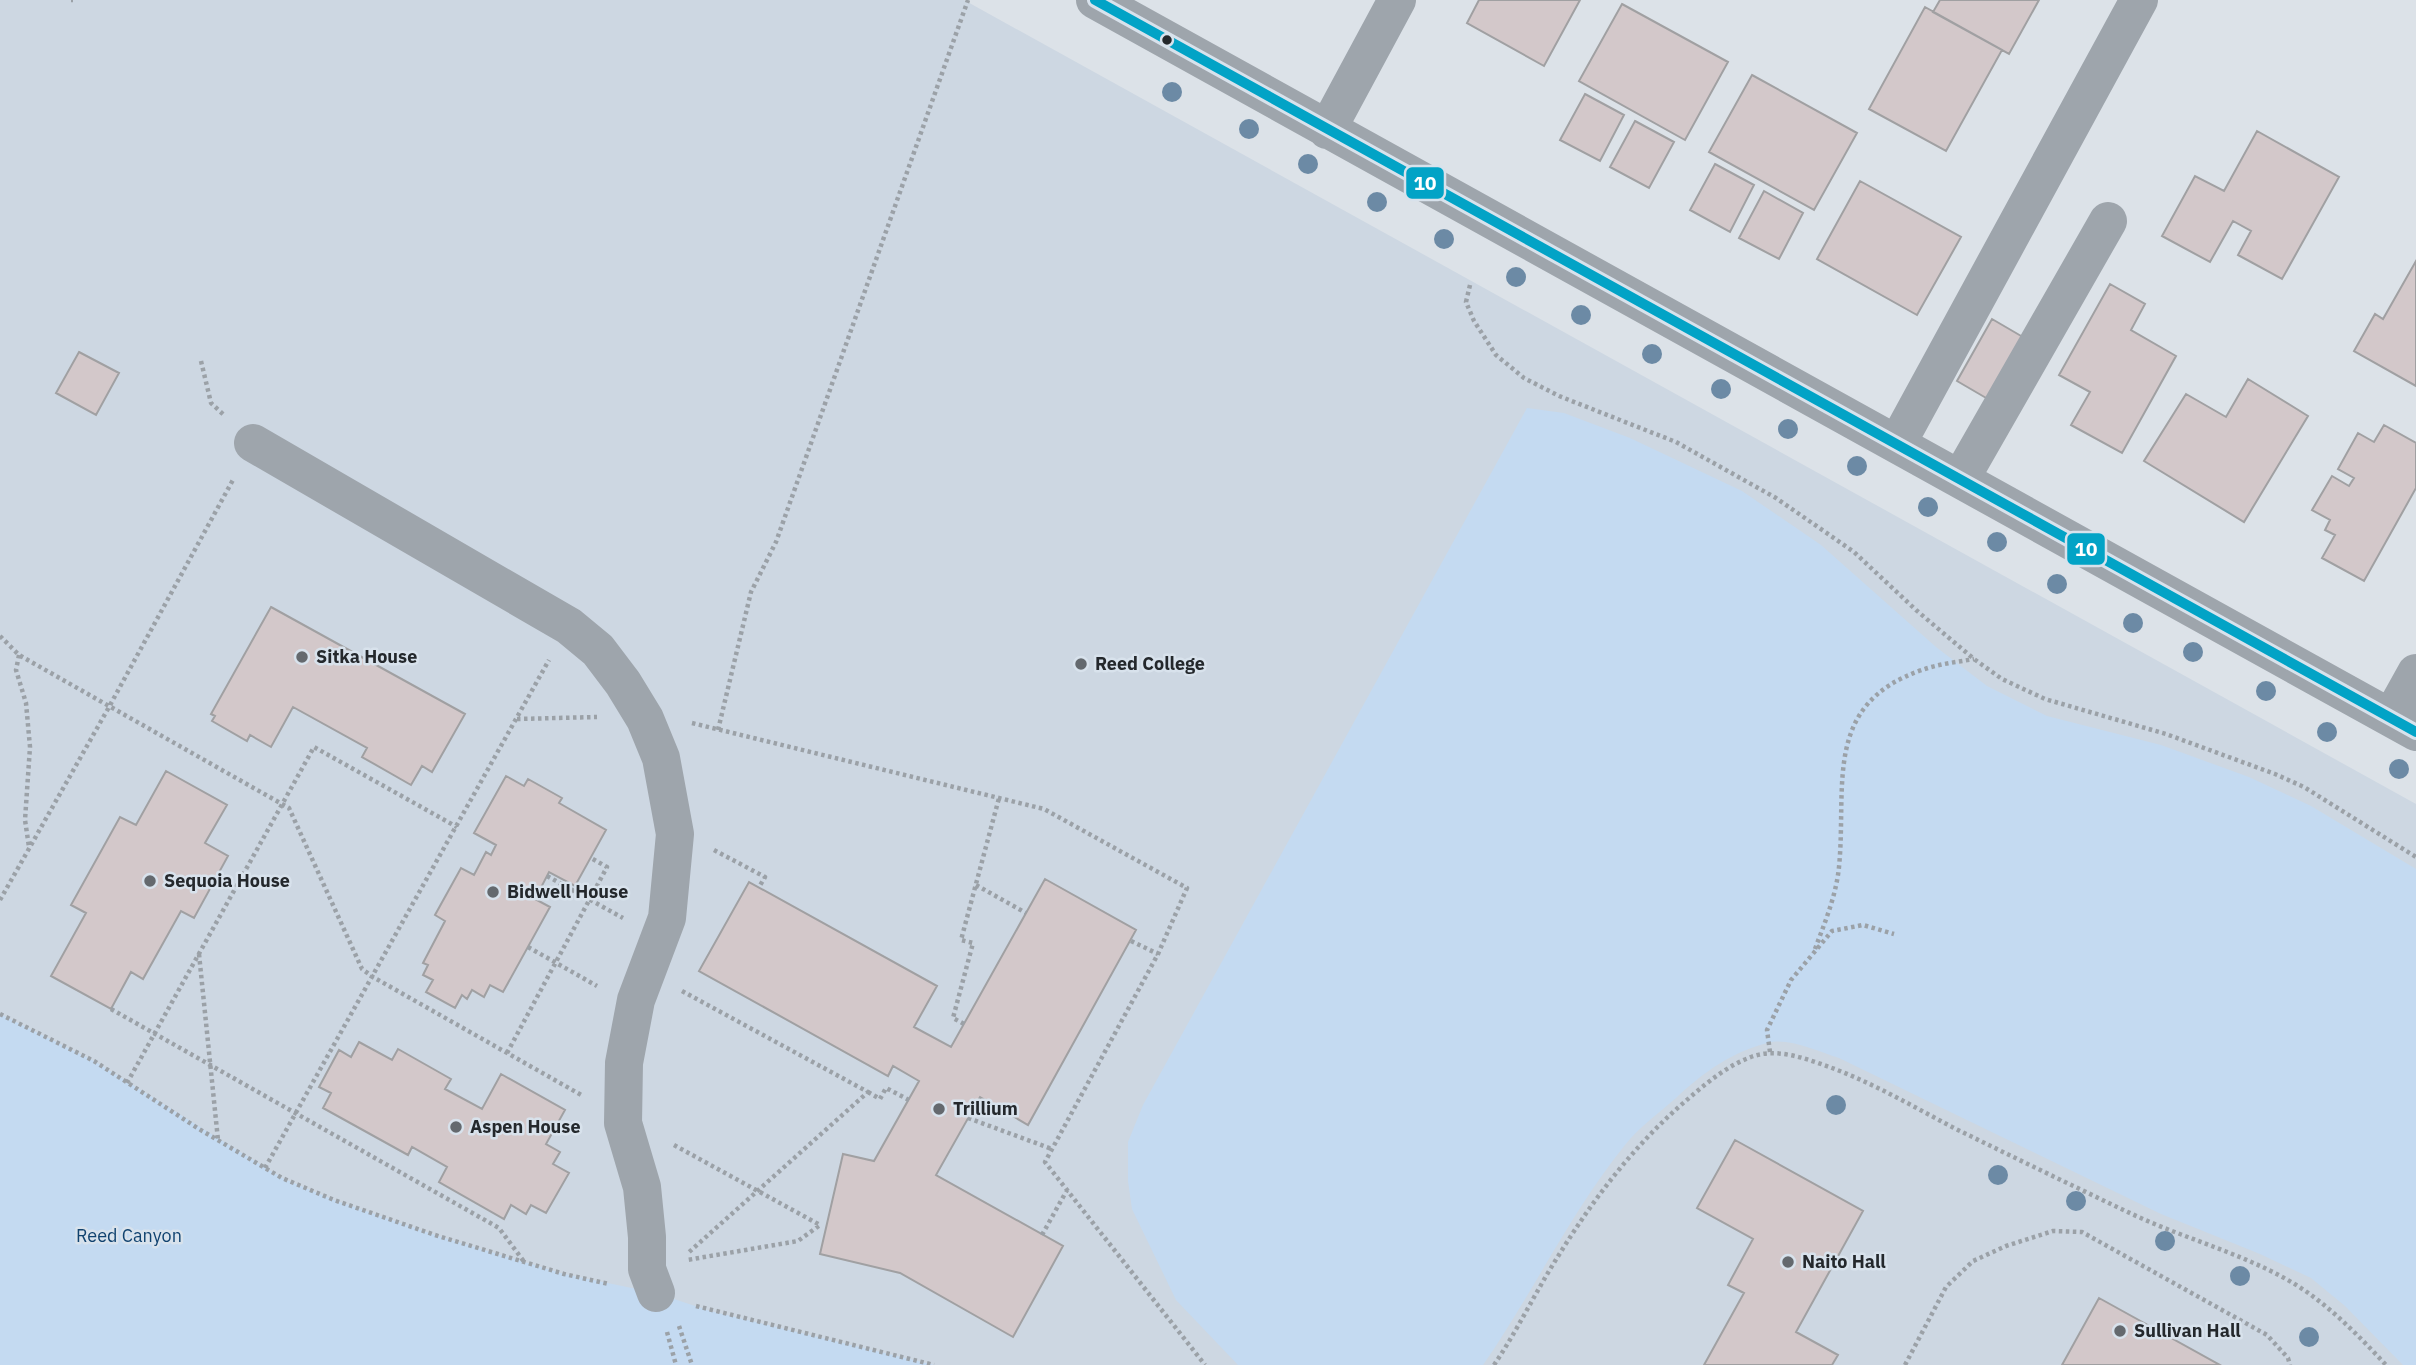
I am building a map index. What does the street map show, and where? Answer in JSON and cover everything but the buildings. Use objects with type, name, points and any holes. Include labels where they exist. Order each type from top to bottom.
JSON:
[{"type":"street","points":[[1095,0],[2403,725],[2416,673]]},
{"type":"street","points":[[1327,130],[1397,0]]},
{"type":"street","points":[[1897,444],[2139,0]]},
{"type":"street","points":[[1961,478],[2108,221]]},
{"type":"street","points":[[253,443],[569,626],[598,650],[643,715],[661,758],[675,834],[667,918],[635,1008],[624,1063],[623,1110],[642,1187],[647,1269],[666,1306]]},
{"type":"path","points":[[718,730],[751,592],[776,542],[968,0]]},
{"type":"path","points":[[1470,285],[1466,302],[1474,321],[1496,355],[1524,378],[1559,396],[1676,442],[1776,498],[1854,552],[1974,659],[2003,679],[2045,699],[2166,734],[2275,774],[2304,787],[2416,858]]},
{"type":"path","points":[[0,900],[253,443],[211,403],[201,361]]},
{"type":"path","points":[[265,1168],[569,626]]},
{"type":"path","points":[[0,636],[19,654],[289,808],[362,969],[373,978],[605,1108],[623,1110],[757,1191],[820,1225],[827,1226]]},
{"type":"path","points":[[19,654],[16,670],[26,703],[30,747],[25,820],[29,847]]},
{"type":"path","points":[[1815,949],[1834,900],[1839,870],[1842,758],[1852,726],[1876,695],[1896,680],[1924,669],[1974,659]]},
{"type":"path","points":[[517,719],[660,716],[999,797],[1044,809],[1187,888],[1158,954],[1045,1162],[1205,1365]]},
{"type":"path","points":[[127,1083],[314,747],[457,827]]},
{"type":"path","points":[[964,1024],[953,1018],[973,943],[961,940],[999,797]]},
{"type":"path","points":[[675,834],[694,840],[765,877],[759,887]]},
{"type":"path","points":[[507,1052],[607,867],[590,858]]},
{"type":"path","points":[[547,876],[590,900],[653,955],[868,1092],[880,1099],[886,1088],[909,1100]]},
{"type":"path","points":[[976,885],[1026,913]]},
{"type":"path","points":[[1770,1052],[1767,1030],[1778,1004],[1791,980],[1832,931],[1863,925],[1894,934]]},
{"type":"path","points":[[1131,941],[1158,954]]},
{"type":"path","points":[[528,947],[635,1008]]},
{"type":"path","points":[[199,954],[218,1140]]},
{"type":"path","points":[[111,1009],[499,1228],[525,1263]]},
{"type":"path","points":[[0,1014],[94,1061],[282,1178],[334,1200],[435,1235],[666,1306],[709,1311],[934,1365]]},
{"type":"path","points":[[1494,1365],[1579,1222],[1633,1151],[1657,1126],[1718,1074],[1750,1057],[1770,1052],[1785,1053],[1870,1084],[2134,1215],[2265,1267],[2323,1305],[2365,1342],[2386,1365]]},
{"type":"path","points":[[820,1225],[798,1241],[679,1261],[868,1092]]},
{"type":"path","points":[[968,1118],[1052,1149]]},
{"type":"path","points":[[1042,1234],[1067,1190]]},
{"type":"path","points":[[1906,1365],[1946,1287],[1973,1261],[2006,1246],[2053,1231],[2082,1232],[2267,1335],[2288,1357],[2291,1365]]},
{"type":"path","points":[[666,1306],[692,1365]]},
{"type":"shaded area","name":"Reed College","points":[[0,0],[964,0],[2416,804],[2416,1365],[0,1365]]},
{"type":"green space","points":[[1527,408],[1564,413],[1630,438],[1742,491],[1821,545],[1936,647],[1987,686],[2047,716],[2161,745],[2249,777],[2311,806],[2416,869],[2416,1365],[2403,1365],[2345,1306],[2311,1278],[2161,1214],[1839,1058],[1797,1044],[1780,1042],[1759,1045],[1720,1063],[1631,1138],[1587,1198],[1483,1365],[1238,1365],[1176,1300],[1132,1209],[1128,1181],[1128,1142],[1143,1105]]},
{"type":"green space","name":"Reed Canyon","points":[[0,1014],[94,1061],[282,1178],[334,1200],[435,1235],[564,1274],[656,1293],[710,1311],[934,1365],[0,1365]]},
{"type":"transit line","name":"10","points":[[1095,0],[2416,732]]},
{"type":"place","name":"Sitka House","points":[[302,657]]},
{"type":"place","name":"Reed College","points":[[1081,664]]},
{"type":"place","name":"Sequoia House","points":[[150,881]]},
{"type":"place","name":"Bidwell House","points":[[493,892]]},
{"type":"place","name":"Trillium","points":[[939,1109]]},
{"type":"place","name":"Aspen House","points":[[456,1127]]},
{"type":"place","name":"Naito Hall","points":[[1788,1262]]},
{"type":"place","name":"Sullivan Hall","points":[[2120,1331]]}]
